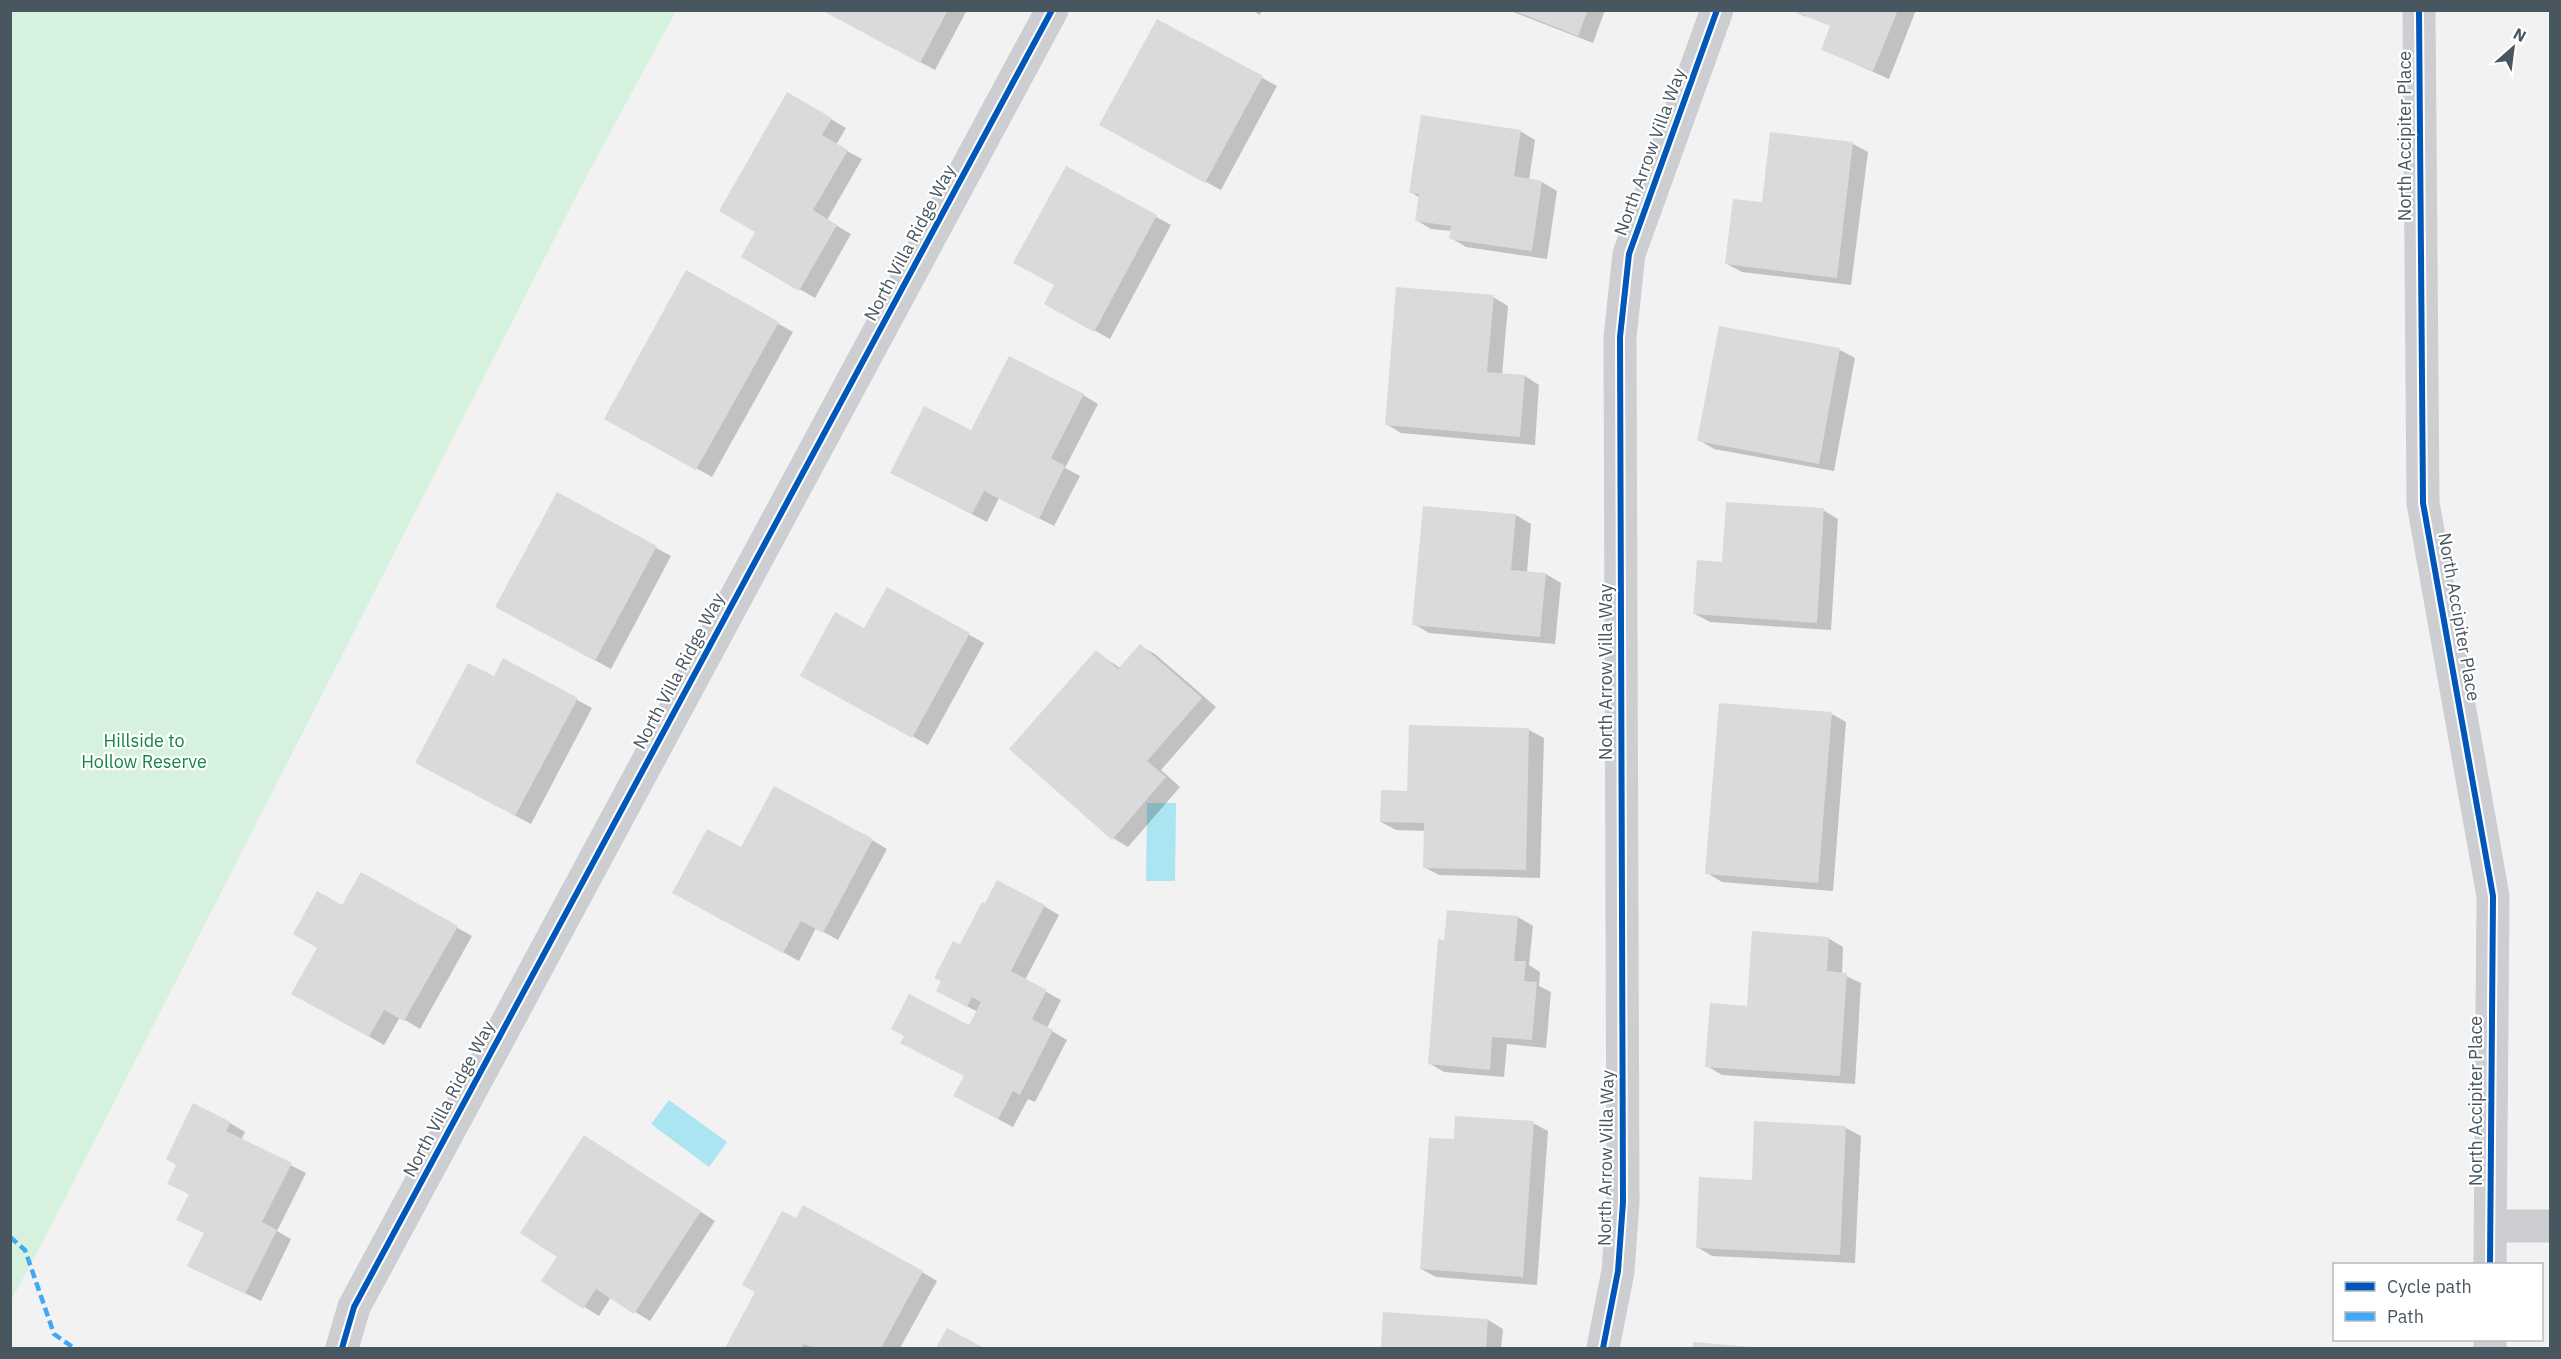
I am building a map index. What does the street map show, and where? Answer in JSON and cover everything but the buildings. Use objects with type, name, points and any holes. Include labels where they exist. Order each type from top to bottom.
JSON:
[{"type":"street","name":"North Villa Ridge Way","points":[[342,1348],[354,1307],[1052,10]]},
{"type":"street","name":"North Arrow Villa Way","points":[[1603,1348],[1618,1271],[1623,1202],[1620,337],[1629,254],[1717,10]]},
{"type":"street","name":"North Accipiter Place","points":[[2420,10],[2423,503],[2493,896],[2490,1263]]},
{"type":"street","points":[[2490,1226],[2550,1226]]},
{"type":"green space","name":"Hillside to Hollow Reserve","points":[[11,10],[676,11],[584,181],[11,1301]]},
{"type":"water","points":[[1147,803],[1176,803],[1175,881],[1146,881]]},
{"type":"water","points":[[669,1100],[727,1142],[709,1167],[651,1124]]},
{"type":"marked path","points":[[10,1237],[25,1250],[54,1334],[74,1348]]},
{"type":"cycle path","points":[[342,1348],[354,1307],[1052,10]]},
{"type":"cycle path","points":[[1603,1348],[1618,1271],[1623,1202],[1620,337],[1629,254],[1717,10]]},
{"type":"cycle path","points":[[2419,10],[2423,503],[2493,896],[2490,1263]]}]
